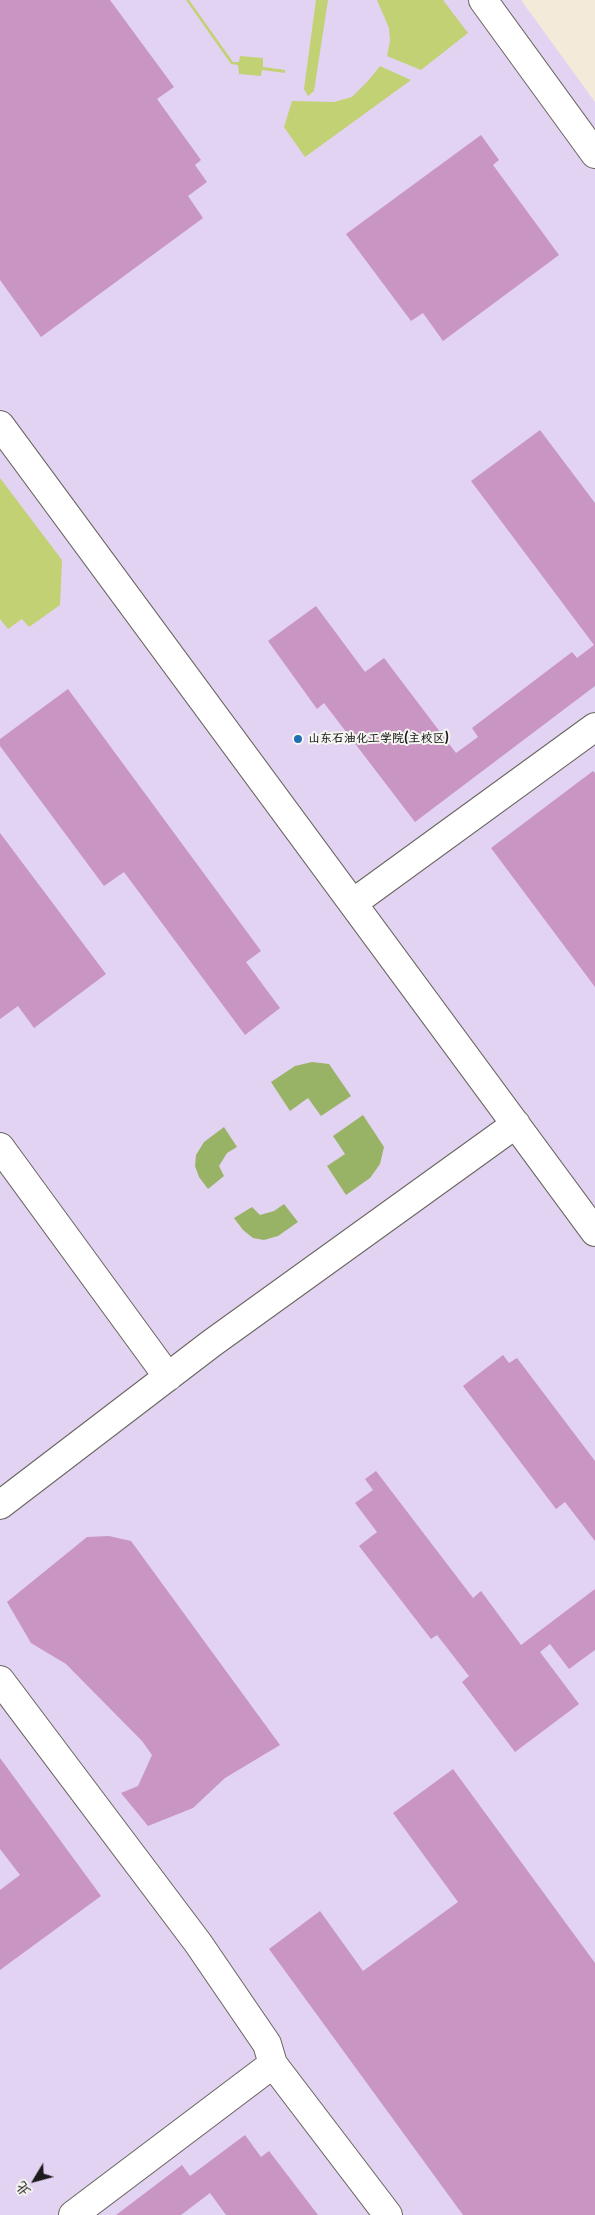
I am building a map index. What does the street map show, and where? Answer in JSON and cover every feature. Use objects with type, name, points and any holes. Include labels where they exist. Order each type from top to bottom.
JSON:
[{"type":"lane","points":[[483,0],[595,154]]},
{"type":"lane","points":[[0,425],[595,1232]]},
{"type":"lane","points":[[353,903],[595,727]]},
{"type":"lane","points":[[0,1505],[168,1377],[516,1124]]},
{"type":"lane","points":[[0,1147],[168,1377]]},
{"type":"lane","points":[[0,1680],[198,1943],[267,2044],[273,2064],[388,2215]]},
{"type":"lane","points":[[73,2215],[273,2064]]},
{"type":"shaded area","name":"山东石油化工学院(主校区)","points":[[0,0],[521,0],[595,102],[595,2215],[0,2215]]},
{"type":"green space","points":[[186,0],[189,0],[233,62],[239,62],[240,56],[263,58],[263,67],[285,70],[285,73],[262,70],[261,76],[239,74],[238,65],[231,64]]},
{"type":"green space","points":[[316,0],[328,0],[314,91],[308,96],[304,89]]},
{"type":"green space","points":[[377,0],[443,0],[468,33],[421,70],[387,56],[390,41],[389,28]]},
{"type":"green space","points":[[380,66],[411,80],[305,157],[284,127],[292,101],[334,102],[352,97]]},
{"type":"green space","points":[[0,478],[62,560],[60,605],[29,627],[22,619],[8,629],[0,619]]},
{"type":"green space","points":[[312,1062],[329,1064],[351,1096],[321,1116],[308,1098],[290,1111],[271,1082],[295,1066]]},
{"type":"green space","points":[[363,1115],[384,1147],[380,1164],[370,1178],[346,1195],[327,1166],[345,1154],[333,1136]]},
{"type":"green space","points":[[224,1127],[237,1147],[227,1153],[219,1166],[224,1176],[208,1189],[199,1177],[195,1166],[196,1155],[204,1142]]},
{"type":"green space","points":[[284,1204],[298,1222],[278,1236],[264,1240],[253,1238],[243,1230],[234,1218],[252,1207],[260,1215],[274,1211]]},
{"type":"building","points":[[0,0],[110,0],[174,87],[157,99],[201,160],[195,165],[207,182],[188,196],[203,218],[41,337],[0,280]]},
{"type":"building","points":[[481,135],[499,160],[493,165],[559,255],[443,341],[423,313],[411,321],[346,234]]},
{"type":"building","points":[[540,430],[595,503],[595,686],[415,822],[324,703],[317,709],[268,641],[316,606],[365,672],[384,658],[456,753],[478,737],[472,728],[572,652],[577,658],[594,645],[471,481]]},
{"type":"building","points":[[68,689],[261,951],[246,962],[280,1008],[245,1035],[124,872],[104,886],[0,746],[0,739]]},
{"type":"building","points":[[593,771],[595,773],[595,987],[491,848]]},
{"type":"building","points":[[0,833],[106,974],[34,1028],[18,1006],[0,1019]]},
{"type":"building","points":[[503,1355],[509,1363],[517,1358],[595,1461],[595,1541],[565,1502],[556,1509],[463,1386]]},
{"type":"building","points":[[376,1471],[473,1598],[481,1591],[521,1645],[595,1589],[595,1650],[569,1669],[550,1644],[540,1652],[579,1704],[515,1752],[462,1682],[469,1676],[437,1635],[431,1639],[359,1546],[377,1532],[355,1503],[373,1490],[365,1479]]},
{"type":"building","points":[[109,1536],[131,1541],[280,1745],[225,1778],[193,1808],[148,1826],[121,1793],[138,1786],[152,1755],[142,1741],[66,1664],[31,1643],[7,1602],[87,1537]]},
{"type":"building","points":[[0,1758],[101,1896],[0,1970],[0,1890],[20,1875],[0,1849]]},
{"type":"building","points":[[453,1769],[595,1963],[595,2215],[463,2215],[269,1949],[320,1911],[363,1971],[458,1902],[393,1813]]},
{"type":"building","points":[[245,2135],[261,2157],[269,2151],[318,2215],[226,2215],[210,2193],[181,2215],[116,2215],[182,2165],[190,2176]]},
{"type":"place","name":"山东石油化工学院(主校区)","points":[[298,739]]}]
